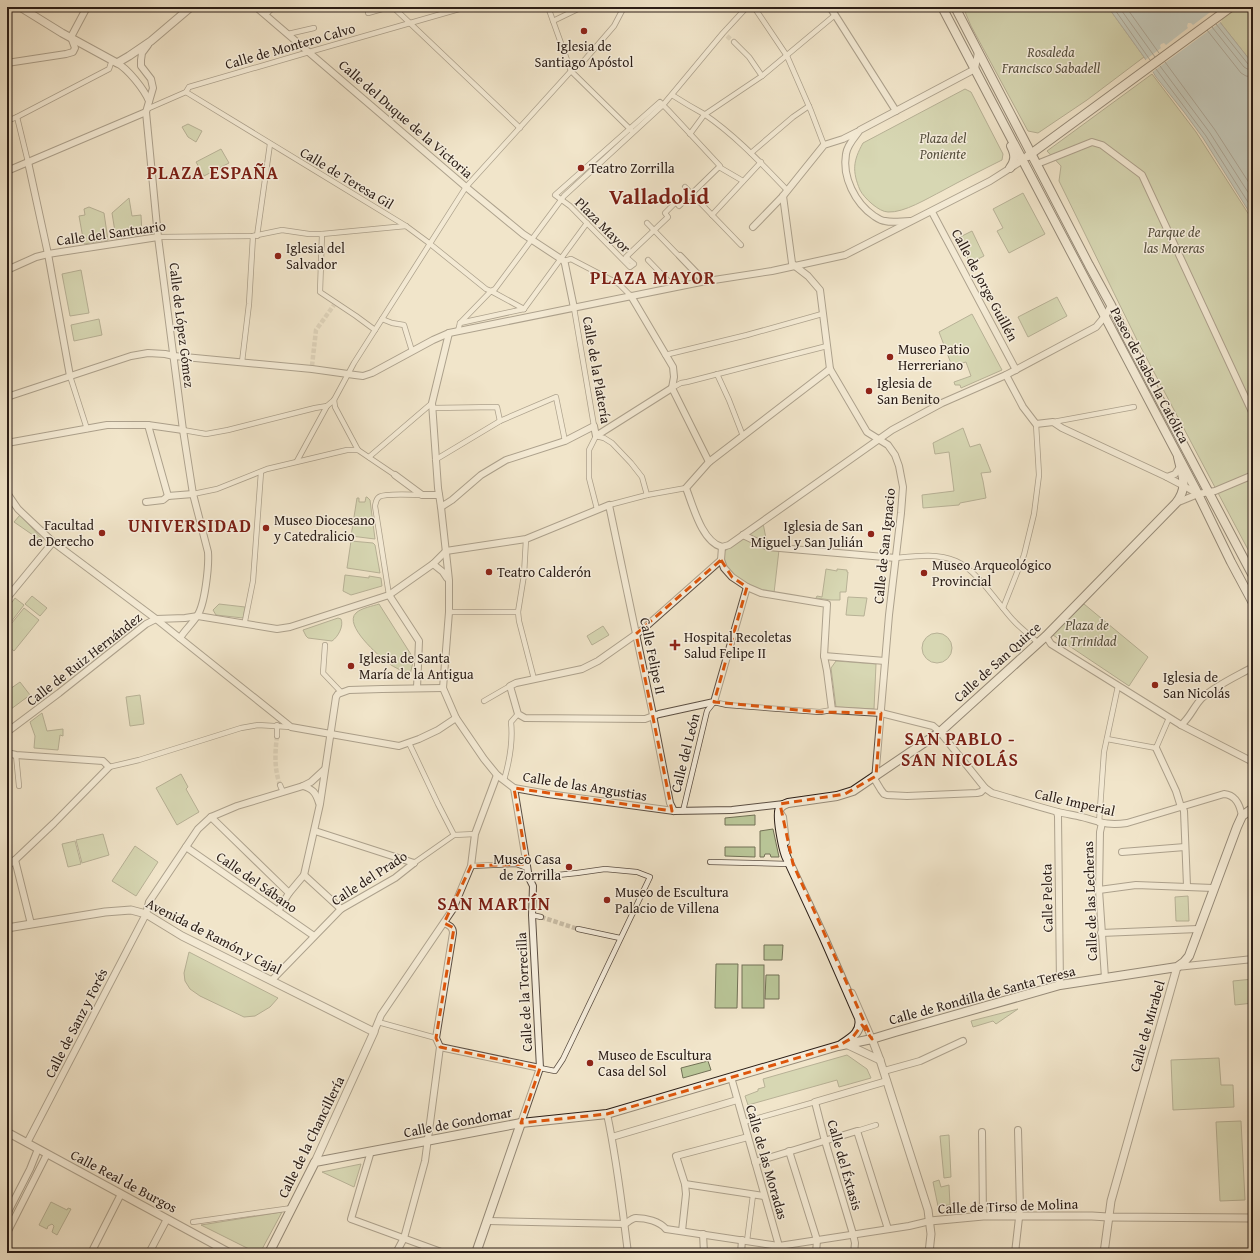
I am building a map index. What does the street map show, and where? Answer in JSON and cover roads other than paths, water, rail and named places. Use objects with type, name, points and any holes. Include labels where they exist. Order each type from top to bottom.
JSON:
[{"type":"main road","points":[[942,7],[984,86],[985,96],[1006,133],[1014,152],[1014,161],[1010,168]]},
{"type":"main road","name":"Paseo de Isabel la Católica","points":[[955,7],[1161,403],[1253,576]]},
{"type":"main road","points":[[1023,160],[1231,7]]},
{"type":"main road","name":"Paseo de Isabel la Católica","points":[[1006,133],[1023,160],[1198,494],[1253,603]]},
{"type":"main road","points":[[1025,141],[1043,145]]},
{"type":"main road","points":[[1178,457],[1184,486]]},
{"type":"main road","name":"Calle de San Quirce","points":[[781,807],[802,801],[845,794],[853,791],[940,732],[1046,636],[1176,503],[1183,492],[1184,486]]},
{"type":"main road","points":[[781,807],[782,843],[859,1018]]},
{"type":"main road","points":[[1242,816],[1253,808]]},
{"type":"main road","name":"Calle de Mirabel","points":[[1177,967],[1189,956],[1233,834],[1242,816]]},
{"type":"main road","name":"Calle de Rondilla de Santa Teresa","points":[[607,1114],[838,1046],[872,1039],[1060,985],[1177,967]]},
{"type":"main road","name":"Calle de Rondilla de Santa Teresa","points":[[838,1046],[852,1038],[858,1031],[860,1026],[859,1018]]},
{"type":"main road","name":"Calle de Gondomar","points":[[315,1162],[521,1123],[607,1114]]},
{"type":"main road","points":[[476,1253],[521,1123]]},
{"type":"main road","name":"Calle de la Chancillería","points":[[269,1253],[315,1162]]},
{"type":"street","points":[[20,7],[125,69],[144,92],[149,101]]},
{"type":"street","points":[[7,63],[72,52],[75,48],[71,37],[87,7]]},
{"type":"street","points":[[7,121],[108,69],[114,62],[129,56],[191,7]]},
{"type":"street","name":"Calle del Duque de la Victoria","points":[[256,7],[466,187],[532,240],[562,260]]},
{"type":"street","points":[[265,14],[274,7]]},
{"type":"street","points":[[368,12],[389,7]]},
{"type":"street","points":[[393,7],[520,128]]},
{"type":"street","name":"Calle de Montero Calvo","points":[[147,110],[186,92],[190,87],[465,7]]},
{"type":"street","points":[[548,7],[571,71],[634,133]]},
{"type":"street","points":[[553,21],[582,7]]},
{"type":"street","points":[[297,461],[327,406],[334,400],[375,330],[466,187],[571,71],[582,63],[614,26],[624,7]]},
{"type":"street","points":[[743,181],[719,167],[720,166],[663,105],[747,7]]},
{"type":"street","points":[[754,7],[786,56],[809,106],[824,146]]},
{"type":"street","points":[[830,7],[896,111]]},
{"type":"street","points":[[690,134],[704,115],[763,75],[835,14]]},
{"type":"street","points":[[288,34],[314,28]]},
{"type":"street","name":"Calle de López Gómez","points":[[151,40],[142,52],[141,57],[142,67],[151,79],[153,86],[153,93],[147,110],[158,237],[183,430],[193,494],[209,561],[201,608],[198,616]]},
{"type":"street","points":[[734,42],[749,57],[763,75]]},
{"type":"street","points":[[753,227],[788,190],[824,146],[843,139],[975,69],[978,52]]},
{"type":"street","name":"Calle de Teresa Gil","points":[[186,92],[406,226],[486,289],[524,309]]},
{"type":"street","points":[[672,95],[704,115],[751,153],[788,190]]},
{"type":"street","name":"Plaza Mayor","points":[[561,200],[663,105],[660,102],[554,195],[561,200],[570,206],[630,267],[634,264],[626,256],[668,217],[665,214],[676,202],[679,206],[719,167]]},
{"type":"street","points":[[751,153],[793,117],[809,106]]},
{"type":"street","points":[[7,171],[64,148],[147,110]]},
{"type":"street","points":[[17,117],[48,254],[70,376],[87,429]]},
{"type":"street","points":[[860,130],[851,142],[846,153],[848,180],[852,191],[868,212],[884,222],[912,221]]},
{"type":"street","points":[[1037,164],[1092,142],[1102,145],[1142,175],[1253,414]]},
{"type":"street","points":[[242,362],[255,236],[270,144]]},
{"type":"street","points":[[7,397],[140,353],[312,367],[363,376],[372,373],[449,333],[704,281],[772,271],[845,255],[932,212],[990,181],[1023,160]]},
{"type":"street","points":[[712,215],[726,202],[761,162]]},
{"type":"street","points":[[685,187],[741,245]]},
{"type":"street","points":[[156,619],[198,616],[277,629],[290,627],[390,595],[433,564],[446,551],[526,539],[609,505],[647,495],[686,488],[709,462],[830,369],[820,290],[808,276],[792,263],[782,196]]},
{"type":"street","points":[[458,331],[460,323],[490,291],[495,289],[561,200]]},
{"type":"street","name":"Calle de Jorge Guillén","points":[[932,212],[1016,370]]},
{"type":"street","points":[[460,323],[524,309],[562,260],[587,223]]},
{"type":"street","points":[[647,223],[704,281]]},
{"type":"street","name":"Calle del Santuario","points":[[7,270],[36,257],[48,254],[158,237],[255,236],[282,230],[309,234],[322,234],[406,226]]},
{"type":"street","points":[[322,234],[320,292],[335,304],[356,316],[375,330]]},
{"type":"street","points":[[562,260],[571,259],[619,284],[631,296],[673,367],[674,377],[672,388],[709,462]]},
{"type":"street","points":[[562,260],[565,264],[574,308]]},
{"type":"street","points":[[648,260],[674,287]]},
{"type":"street","points":[[686,488],[702,530],[716,546],[722,547],[729,545],[892,430],[942,403],[1016,370],[1096,327],[1105,317],[1111,305]]},
{"type":"street","name":"Calle de la Platería","points":[[574,308],[596,436]]},
{"type":"street","points":[[665,355],[747,335],[822,314]]},
{"type":"street","points":[[382,319],[392,323],[404,325],[412,351]]},
{"type":"street","name":"Calle de las Angustias","points":[[449,333],[432,405],[438,495],[441,507],[449,580],[449,612],[443,688],[456,718],[497,775],[514,788],[674,811],[732,810],[772,805],[781,807]]},
{"type":"street","points":[[597,509],[589,478],[589,450],[596,436],[681,383],[827,346]]},
{"type":"street","name":"Calle de San Ignacio","points":[[830,369],[867,432],[888,445],[895,455],[899,466],[903,487],[889,615],[881,713]]},
{"type":"street","points":[[717,374],[743,436]]},
{"type":"street","points":[[1003,608],[1024,555],[1034,514],[1039,475],[1036,424],[1023,407],[1006,375]]},
{"type":"street","points":[[435,460],[500,421],[556,397],[565,441]]},
{"type":"street","points":[[334,400],[335,407],[358,450],[422,495]]},
{"type":"street","points":[[369,457],[432,405],[497,407],[500,421]]},
{"type":"street","points":[[7,444],[107,425],[148,426],[206,434],[327,406]]},
{"type":"street","points":[[1036,424],[1134,407]]},
{"type":"street","points":[[1053,422],[1062,428],[1166,477],[1198,494]]},
{"type":"street","points":[[148,426],[168,496]]},
{"type":"street","points":[[441,507],[452,500],[481,476],[506,460],[565,441],[594,426]]},
{"type":"street","points":[[596,436],[604,438],[612,443],[631,463],[642,477],[647,495]]},
{"type":"street","points":[[146,502],[163,500],[168,496],[193,494],[217,489],[267,469],[347,450],[358,450]]},
{"type":"street","points":[[1166,477],[1175,474],[1180,466]]},
{"type":"street","points":[[245,623],[253,581],[261,472]]},
{"type":"street","name":"Calle de San Quirce","points":[[1176,503],[1198,494],[1216,491],[1253,475]]},
{"type":"street","points":[[7,493],[18,509],[53,542],[156,619],[292,727]]},
{"type":"street","points":[[417,688],[419,640],[390,595],[375,506],[378,497],[384,495],[438,495]]},
{"type":"street","name":"Calle Felipe II","points":[[609,505],[670,803],[674,811]]},
{"type":"street","points":[[743,535],[768,547],[896,558],[938,556],[955,561],[961,564],[978,579],[1014,621],[1038,642]]},
{"type":"street","points":[[526,539],[524,575],[518,612],[534,678]]},
{"type":"street","points":[[7,598],[53,542]]},
{"type":"street","points":[[722,547],[721,560],[724,568],[747,587],[761,593],[827,604],[824,656],[832,710]]},
{"type":"street","points":[[484,701],[516,683],[582,669],[598,661],[636,634],[721,560]]},
{"type":"street","points":[[433,564],[443,572],[449,580]]},
{"type":"street","name":"Calle del León","points":[[683,811],[707,711],[714,702],[747,587]]},
{"type":"street","points":[[449,612],[518,612]]},
{"type":"street","points":[[180,638],[198,616]]},
{"type":"street","points":[[167,628],[174,618]]},
{"type":"street","name":"Calle de Ruiz Hernández","points":[[7,732],[146,624],[156,619]]},
{"type":"street","points":[[1046,636],[1051,644],[1169,718],[1253,762]]},
{"type":"street","points":[[325,645],[323,673],[341,692]]},
{"type":"street","points":[[824,656],[885,662]]},
{"type":"street","points":[[1181,725],[1202,698],[1225,682],[1253,667]]},
{"type":"street","points":[[510,686],[519,715],[525,718],[646,719],[659,714],[714,702],[727,705],[813,712],[832,710],[881,713],[929,724],[940,732]]},
{"type":"street","points":[[1100,823],[1104,752],[1118,686]]},
{"type":"street","points":[[278,911],[289,893],[304,875],[315,831],[336,697],[338,694],[341,692],[382,688],[443,688]]},
{"type":"street","points":[[881,713],[876,780],[884,794],[907,796],[977,793],[981,792],[985,788]]},
{"type":"street","points":[[504,780],[508,768],[512,729],[511,722],[519,715]]},
{"type":"street","points":[[7,866],[65,813],[109,767],[139,760],[241,728],[258,725],[292,727],[399,746],[438,730],[456,718]]},
{"type":"street","points":[[1169,718],[1156,748],[1184,811],[1187,886]]},
{"type":"street","points":[[277,725],[277,736]]},
{"type":"street","name":"Calle Imperial","points":[[940,732],[985,788],[992,793],[1057,812],[1082,817],[1100,823],[1127,823],[1224,794],[1233,797],[1239,803],[1242,816]]},
{"type":"street","points":[[1107,738],[1156,748]]},
{"type":"street","points":[[409,743],[454,835],[474,834]]},
{"type":"street","points":[[7,753],[16,755],[103,761],[109,767]]},
{"type":"street","points":[[16,755],[19,786]]},
{"type":"street","points":[[289,893],[211,817],[237,806],[303,786],[311,782],[324,770]]},
{"type":"street","points":[[374,1032],[381,1015],[453,909],[471,866],[474,834],[497,775]]},
{"type":"street","points":[[280,785],[283,792]]},
{"type":"street","points":[[303,786],[313,790],[320,804]]},
{"type":"street","name":"Calle de la Torrecilla","points":[[514,788],[527,868],[529,878],[533,886],[532,915],[540,1068],[521,1123]]},
{"type":"street","name":"Calle Pelota","points":[[1057,812],[1060,985]]},
{"type":"street","name":"Calle de Sanz y Forés","points":[[27,1143],[146,914],[149,902],[198,829],[211,817]]},
{"type":"street","name":"Calle de las Lecheras","points":[[1100,823],[1099,890],[1106,978]]},
{"type":"street","points":[[315,831],[414,863]]},
{"type":"street","name":"Calle del Prado","points":[[272,980],[341,909],[394,878],[454,835]]},
{"type":"street","name":"Calle del Sábano","points":[[186,847],[314,936]]},
{"type":"street","points":[[1122,852],[1185,847]]},
{"type":"street","points":[[15,860],[31,924]]},
{"type":"street","points":[[710,862],[792,868],[872,1039],[884,1071],[921,1186],[930,1221],[931,1234],[929,1253]]},
{"type":"street","points":[[471,866],[516,864],[527,868]]},
{"type":"street","points":[[440,1047],[555,1071],[563,1059],[650,877],[636,872],[605,869],[529,878]]},
{"type":"street","points":[[304,875],[341,909]]},
{"type":"street","points":[[1099,890],[1136,885],[1214,888]]},
{"type":"street","name":"Avenida de Ramón y Cajal","points":[[7,928],[105,912],[131,910],[146,914],[182,936],[374,1032]]},
{"type":"street","points":[[532,915],[541,917]]},
{"type":"street","points":[[396,1253],[404,1238],[425,1160],[440,1047],[436,1038],[453,933],[453,928],[444,923]]},
{"type":"street","points":[[578,929],[620,938]]},
{"type":"street","points":[[1102,933],[1198,929]]},
{"type":"street","name":"Calle de Rondilla de Santa Teresa","points":[[1177,967],[1253,959]]},
{"type":"street","name":"Calle de Mirabel","points":[[1104,1253],[1111,1201],[1177,967]]},
{"type":"street","points":[[859,1018],[872,1039]]},
{"type":"street","points":[[378,1022],[436,1038]]},
{"type":"street","name":"Calle de la Chancillería","points":[[315,1162],[374,1032]]},
{"type":"street","points":[[884,1071],[920,1061],[962,1040]]},
{"type":"street","points":[[848,1045],[880,1060]]},
{"type":"street","name":"Calle de las Moradas","points":[[731,1077],[778,1250]]},
{"type":"street","points":[[744,1122],[886,1081]]},
{"type":"street","points":[[612,1137],[737,1100]]},
{"type":"street","name":"Calle del Éxtasis","points":[[815,1102],[853,1234],[855,1243],[854,1253]]},
{"type":"street","points":[[607,1114],[612,1137],[628,1253]]},
{"type":"street","points":[[755,1162],[876,1125]]},
{"type":"street","points":[[1015,1253],[1019,1217],[1018,1130]]},
{"type":"street","points":[[857,1131],[888,1229]]},
{"type":"street","name":"Calle Real de Burgos","points":[[7,1132],[230,1253]]},
{"type":"street","points":[[982,1132],[983,1216]]},
{"type":"street","points":[[682,1231],[686,1194],[685,1184],[676,1156],[748,1137]]},
{"type":"street","points":[[7,1214],[30,1169],[38,1149]]},
{"type":"street","points":[[371,1151],[351,1219],[444,1253]]},
{"type":"street","points":[[790,1151],[817,1240],[816,1253]]},
{"type":"street","points":[[7,1233],[47,1154]]},
{"type":"street","points":[[685,1184],[764,1196]]},
{"type":"street","points":[[91,1253],[121,1194]]},
{"type":"street","points":[[741,1253],[753,1195]]},
{"type":"street","points":[[193,1222],[292,1208]]},
{"type":"street","name":"Calle de Tirso de Molina","points":[[488,1221],[625,1224],[635,1218],[662,1224],[666,1229],[744,1241],[778,1250],[817,1240],[930,1221],[983,1216],[1253,1218]]},
{"type":"street","points":[[149,1253],[167,1219]]},
{"type":"street","points":[[703,1234],[704,1253]]},
{"type":"water","points":[[1108,7],[1208,7],[1253,64],[1253,218],[1203,138],[1156,77],[1144,57]]},
{"type":"tunnel","points":[[727,36],[734,42]]},
{"type":"tunnel","points":[[312,366],[316,330],[334,305]]},
{"type":"tunnel","points":[[277,736],[276,760],[280,785]]},
{"type":"tunnel","points":[[541,917],[578,929]]},
{"type":"place","name":"Iglesia de Santiago Apóstol","points":[[584,31]]},
{"type":"place","name":"Teatro Zorrilla","points":[[581,168]]},
{"type":"place","name":"Iglesia del Salvador","points":[[278,256]]},
{"type":"place","name":"Museo Patio Herreriano","points":[[890,357]]},
{"type":"place","name":"Iglesia de San Benito","points":[[869,391]]},
{"type":"place","name":"Museo Diocesano y Catedralicio","points":[[266,528]]},
{"type":"place","name":"Facultad de Derecho","points":[[102,533]]},
{"type":"place","name":"Iglesia de San Miguel y San Julián","points":[[871,534]]},
{"type":"place","name":"Teatro Calderón","points":[[489,572]]},
{"type":"place","name":"Museo Arqueológico Provincial","points":[[924,573]]},
{"type":"place","name":"Hospital Recoletas Salud Felipe II","points":[[675,645]]},
{"type":"place","name":"Iglesia de Santa María de la Antigua","points":[[351,666]]},
{"type":"place","name":"Iglesia de San Nicolás","points":[[1155,685]]},
{"type":"place","name":"Museo Casa de Zorrilla","points":[[569,867]]},
{"type":"place","name":"Museo de Escultura Palacio de Villena","points":[[607,900]]},
{"type":"place","name":"Museo de Escultura Casa del Sol","points":[[590,1063]]},
{"type":"district","name":"PLAZA ESPAÑA","points":[[213,173]]},
{"type":"district","name":"Valladolid","points":[[659,196]]},
{"type":"district","name":"PLAZA MAYOR","points":[[653,278]]},
{"type":"district","name":"UNIVERSIDAD","points":[[190,526]]},
{"type":"district","name":"SAN PABLO - SAN NICOLÁS","points":[[960,749]]},
{"type":"district","name":"SAN MARTÍN","points":[[494,904]]},
{"type":"park label","name":"Rosaleda Francisco Sabadell","points":[[1051,60]]},
{"type":"park label","name":"Plaza del Poniente","points":[[943,146]]},
{"type":"park label","name":"Parque de las Moreras","points":[[1174,240]]},
{"type":"park label","name":"Plaza de la Trinidad","points":[[1087,634]]}]
